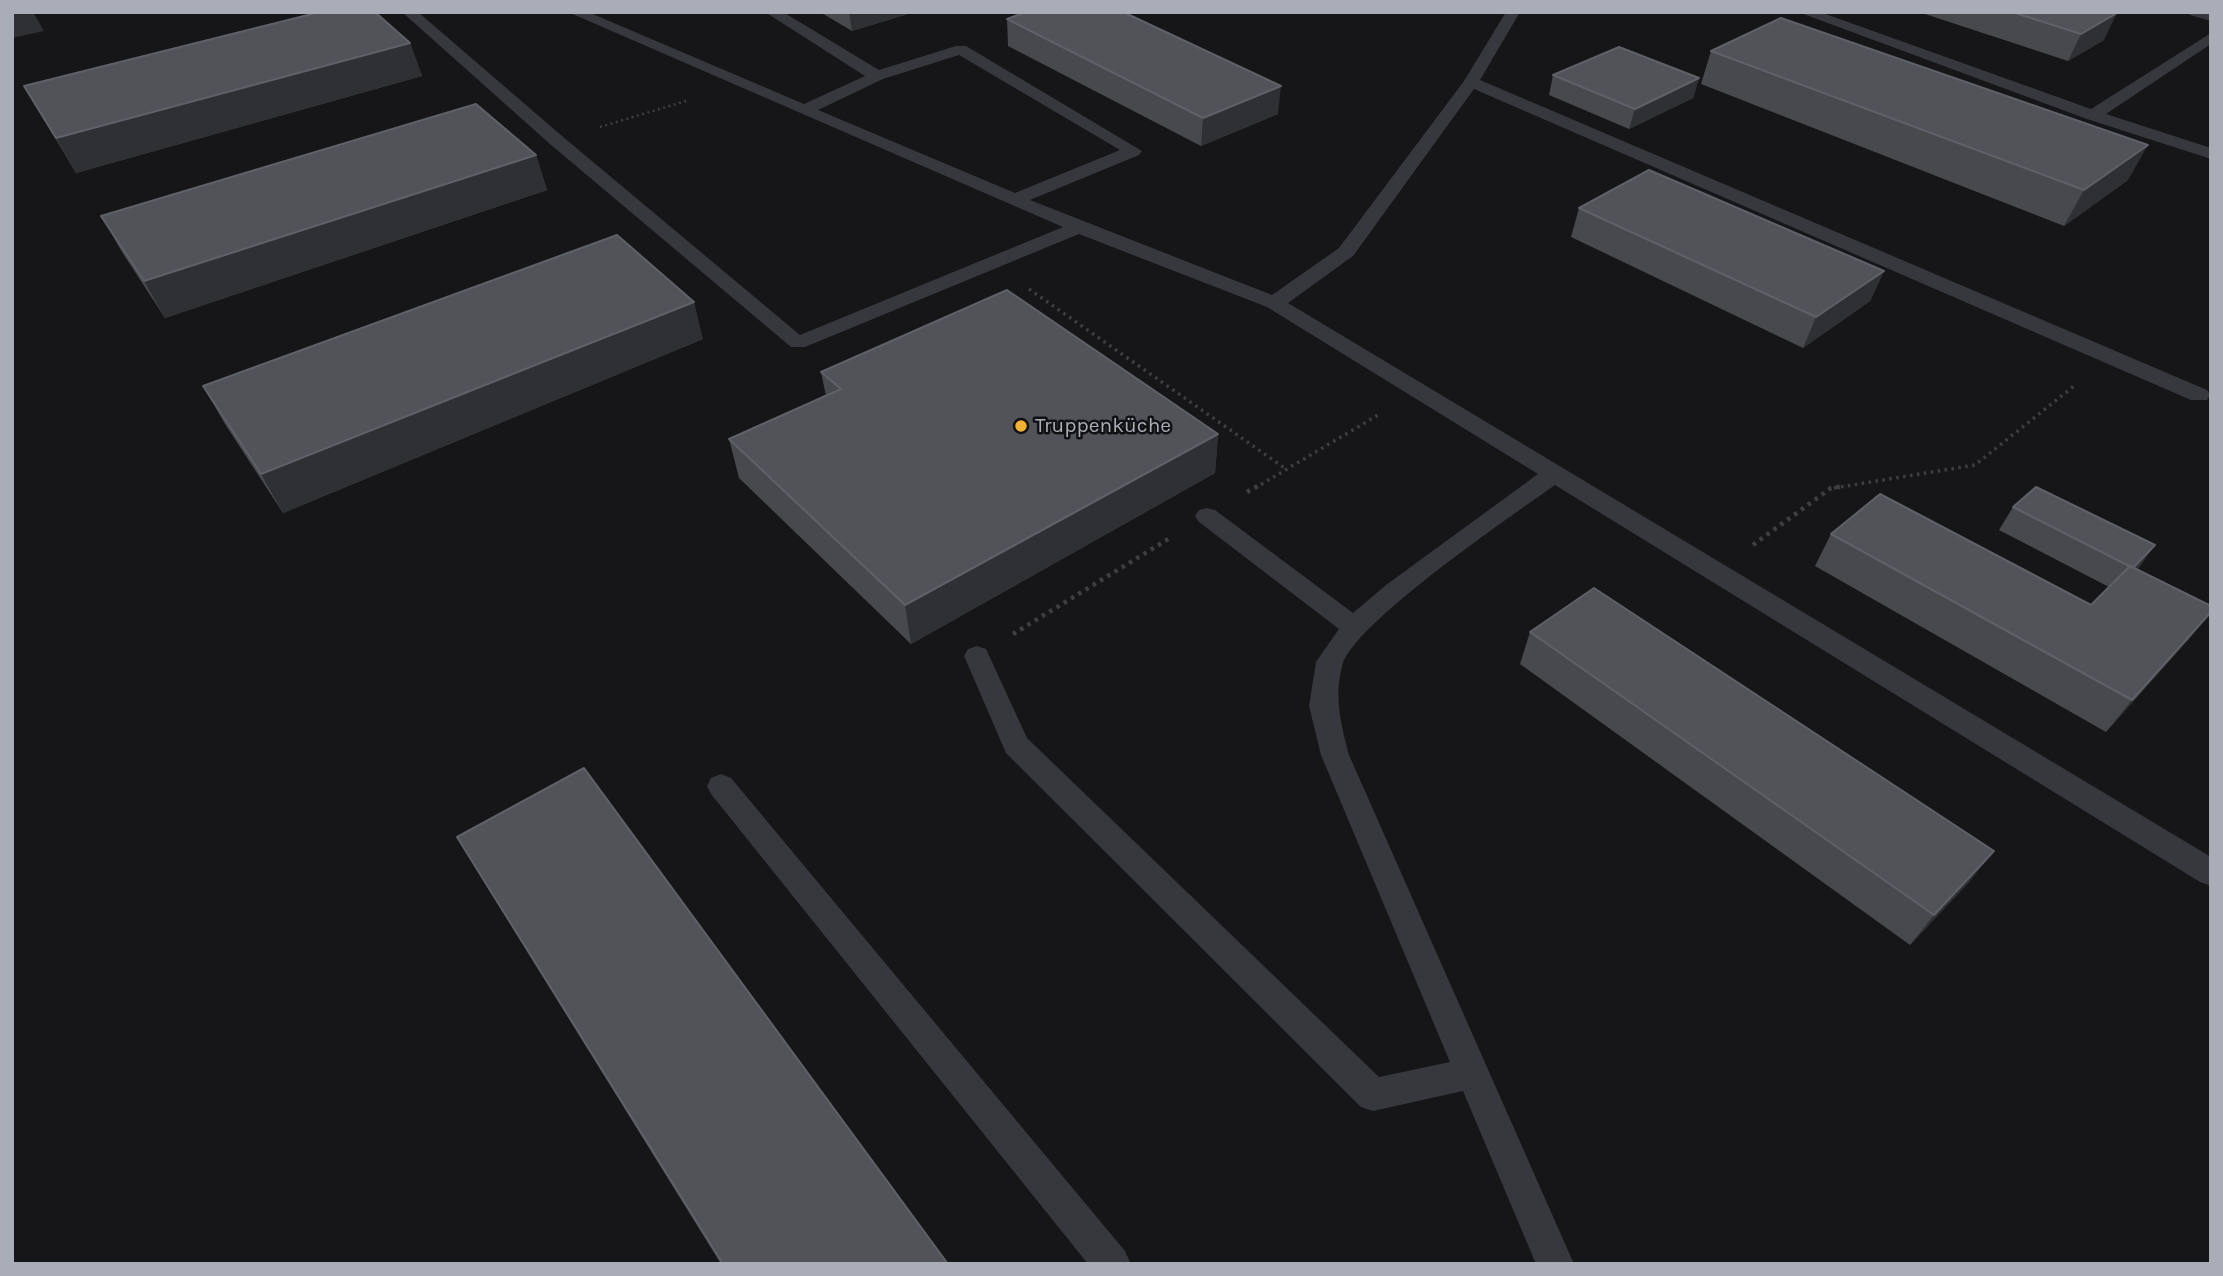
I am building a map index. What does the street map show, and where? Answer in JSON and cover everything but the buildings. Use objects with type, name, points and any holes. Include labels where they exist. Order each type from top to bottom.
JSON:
[{"type":"lane","points":[[409,12],[556,140],[798,343],[1079,227]]},
{"type":"lane","points":[[575,12],[1014,200],[1275,303],[2211,873]]},
{"type":"lane","points":[[772,12],[877,76]]},
{"type":"lane","points":[[1275,303],[1346,252],[1471,82],[1513,12]]},
{"type":"lane","points":[[1805,12],[2093,115],[2211,154]]},
{"type":"lane","points":[[2195,12],[2211,17]]},
{"type":"lane","points":[[2093,115],[2211,37]]},
{"type":"lane","points":[[804,110],[877,76],[961,49],[1133,150],[1014,200]]},
{"type":"lane","points":[[1471,82],[2199,395]]},
{"type":"lane","points":[[1555,473],[1395,591],[1354,627],[1329,662],[1323,706],[1335,755],[1555,1264]]},
{"type":"lane","points":[[1207,516],[1354,627]]},
{"type":"lane","points":[[977,656],[1016,745],[1373,1095],[1472,1073]]},
{"type":"lane","points":[[721,786],[1112,1264]]},
{"type":"path","points":[[556,140],[688,100],[735,79]]},
{"type":"path","points":[[991,262],[1286,469]]},
{"type":"path","points":[[1718,572],[1831,488],[1975,466],[2110,357]]},
{"type":"place","name":"Truppenküche","points":[[1021,426]]}]
